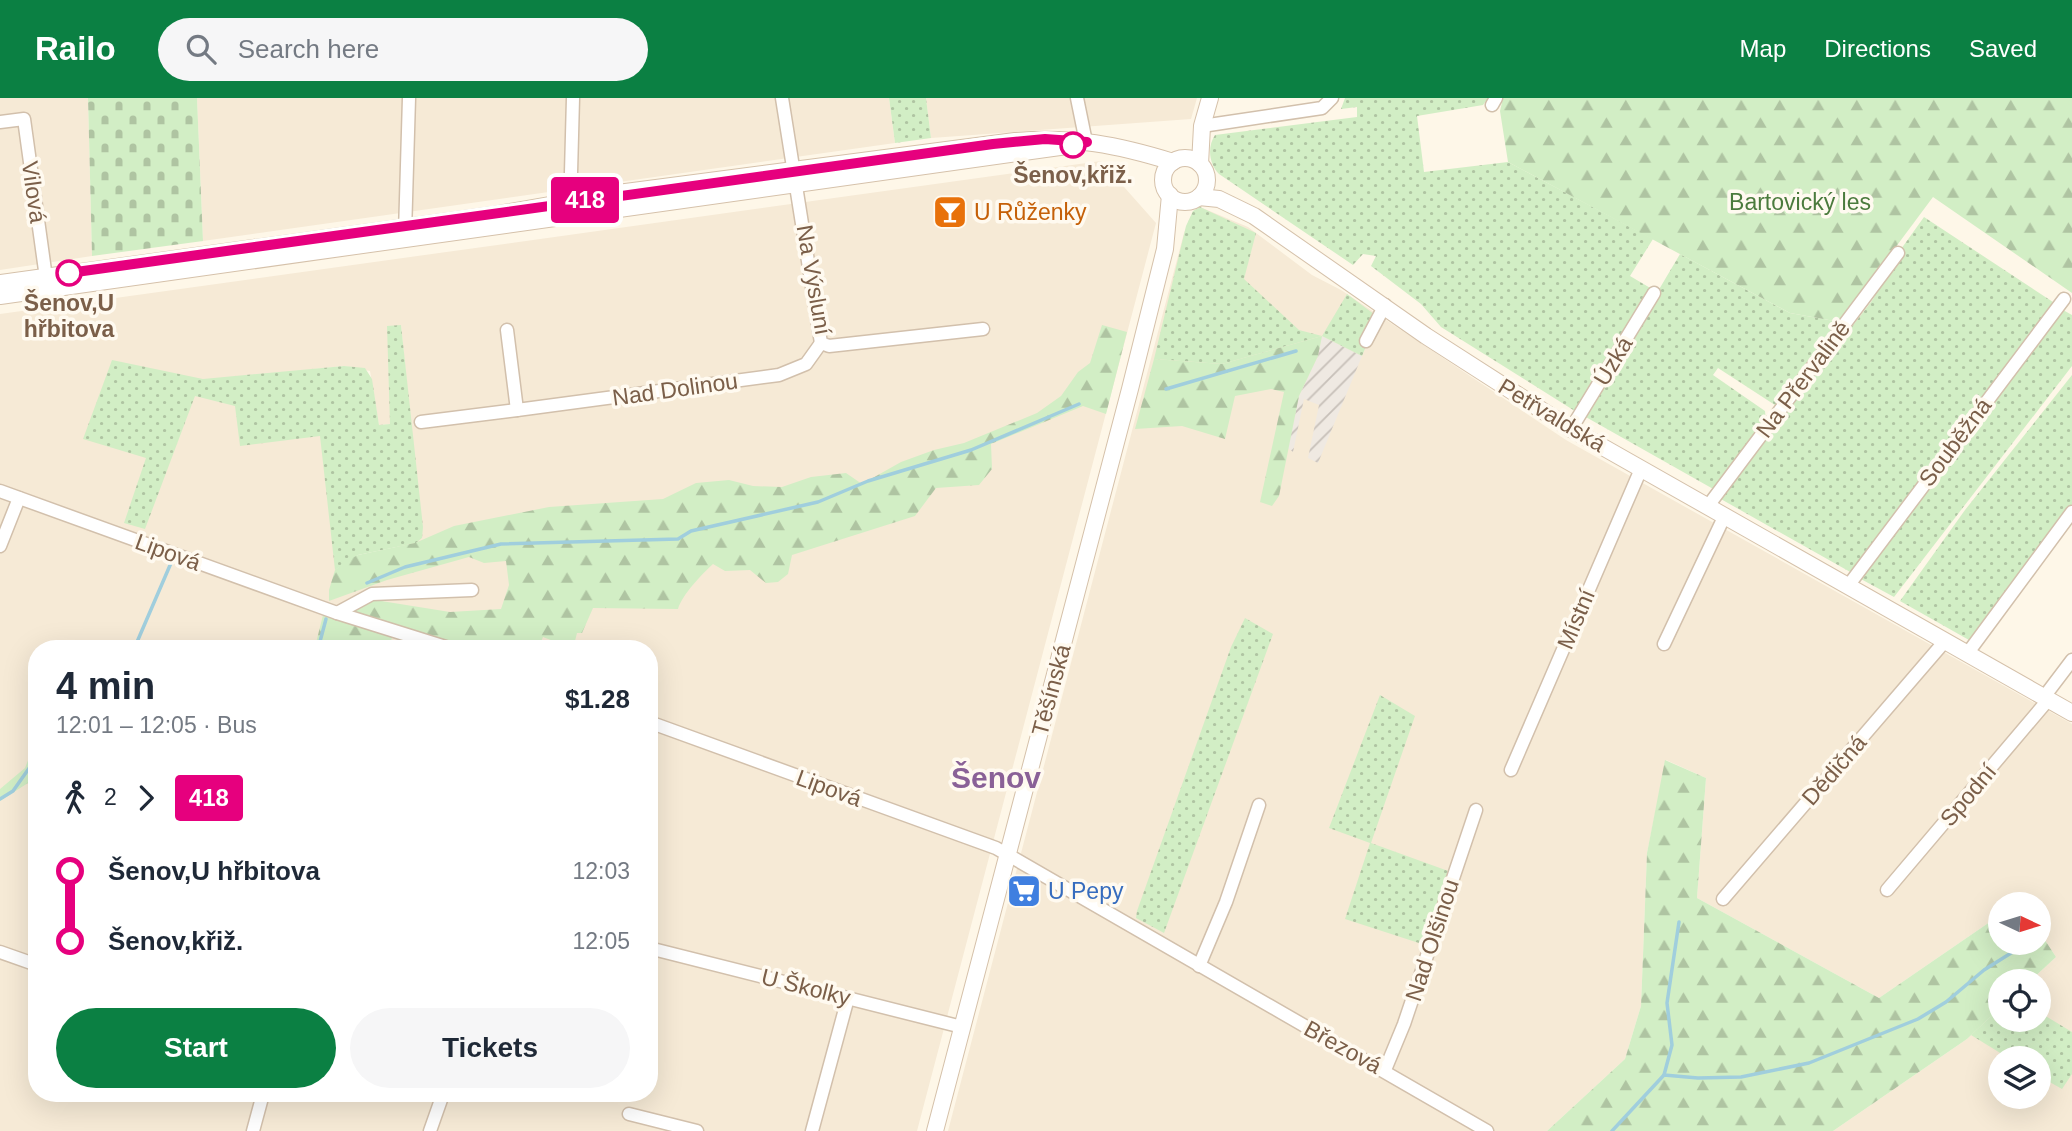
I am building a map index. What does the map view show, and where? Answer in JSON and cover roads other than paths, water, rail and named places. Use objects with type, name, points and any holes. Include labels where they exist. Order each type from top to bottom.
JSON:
[{"type":"main road","points":[[1134,150],[1167,188],[1193,199],[1205,187],[1202,126],[1210,98]]},
{"type":"main road","points":[[1167,188],[1166,170],[1178,160],[1202,126]]},
{"type":"main road","points":[[0,296],[47,283],[570,210],[618,193],[794,177],[1015,141],[1045,139],[1087,142],[1178,160],[1203,170]]},
{"type":"main road","name":"Petřvaldská","points":[[1203,170],[1254,216],[1426,336],[1571,429],[2072,713]]},
{"type":"main road","name":"Těšínská","points":[[935,1131],[1165,249],[1167,188]]},
{"type":"main road","name":"Petřvaldská","points":[[1193,199],[1219,199],[1254,216]]},
{"type":"main road","name":"Těšínská","points":[[1165,249],[1193,199]]},
{"type":"main road","points":[[0,283],[47,283]]},
{"type":"street","points":[[405,234],[409,98]]},
{"type":"street","points":[[570,210],[573,98]]},
{"type":"street","name":"Na Výsluní","points":[[782,98],[821,343],[829,346],[983,328]]},
{"type":"street","points":[[1077,98],[1087,142]]},
{"type":"street","points":[[1202,126],[1322,108],[1332,98]]},
{"type":"street","name":"Vilová","points":[[0,122],[24,119],[47,283]]},
{"type":"street","name":"Na Přervalině","points":[[1708,506],[1898,253]]},
{"type":"street","name":"Úzká","points":[[1571,429],[1654,293]]},
{"type":"street","name":"Souběžná","points":[[1848,586],[2063,299]]},
{"type":"street","points":[[1366,341],[1385,305]]},
{"type":"street","points":[[507,330],[517,411]]},
{"type":"street","name":"Nad Dolinou","points":[[421,422],[779,376],[806,364],[821,343]]},
{"type":"street","name":"Místní","points":[[1511,770],[1641,468]]},
{"type":"street","name":"Lipová","points":[[0,491],[337,613],[423,640]]},
{"type":"street","points":[[0,546],[19,498]]},
{"type":"street","points":[[1967,654],[2072,512]]},
{"type":"street","points":[[1664,644],[1725,515]]},
{"type":"street","points":[[337,613],[372,594],[472,590]]},
{"type":"street","name":"Dědičná","points":[[1723,899],[1945,641]]},
{"type":"street","name":"Spodní","points":[[1887,890],[2046,698],[2072,660]]},
{"type":"street","name":"Lipová","points":[[658,725],[1008,854]]},
{"type":"street","points":[[1199,966],[1226,902],[1259,805]]},
{"type":"street","name":"Nad Olšinou","points":[[1385,1070],[1404,1024],[1476,810]]},
{"type":"street","name":"Březová","points":[[1008,854],[1487,1131]]},
{"type":"street","name":"U Školky","points":[[658,950],[962,1027]]},
{"type":"street","points":[[0,952],[28,962]]},
{"type":"street","points":[[812,1131],[848,998]]},
{"type":"street","points":[[253,1131],[262,1102]]},
{"type":"street","points":[[430,1131],[440,1102]]},
{"type":"street","points":[[629,1114],[697,1131]]},
{"type":"waterway","points":[[1166,389],[1296,351]]},
{"type":"waterway","points":[[367,583],[405,567],[501,544],[678,539],[691,531],[818,502],[868,481],[971,450],[1079,404]]},
{"type":"waterway","points":[[138,640],[171,563]]},
{"type":"waterway","points":[[320,640],[326,619]]},
{"type":"waterway","points":[[0,799],[13,791],[28,770]]},
{"type":"waterway","points":[[1664,1075],[1672,1045],[1667,1003],[1679,922]]},
{"type":"waterway","points":[[1612,1131],[1664,1075],[1698,1078],[1741,1077],[1809,1063],[1918,1019],[1946,1002],[1984,970],[2006,956]]},
{"type":"place","name":"Šenov,křiž.","points":[[1073,145]]},
{"type":"place","name":"U Růženky","points":[[950,212]]},
{"type":"place","name":"Šenov,U hřbitova","points":[[69,273]]},
{"type":"place","name":"U Pepy","points":[[1024,891]]},
{"type":"district","name":"Šenov","points":[[996,778]]},
{"type":"park label","name":"Bartovický les","points":[[1800,202]]}]
